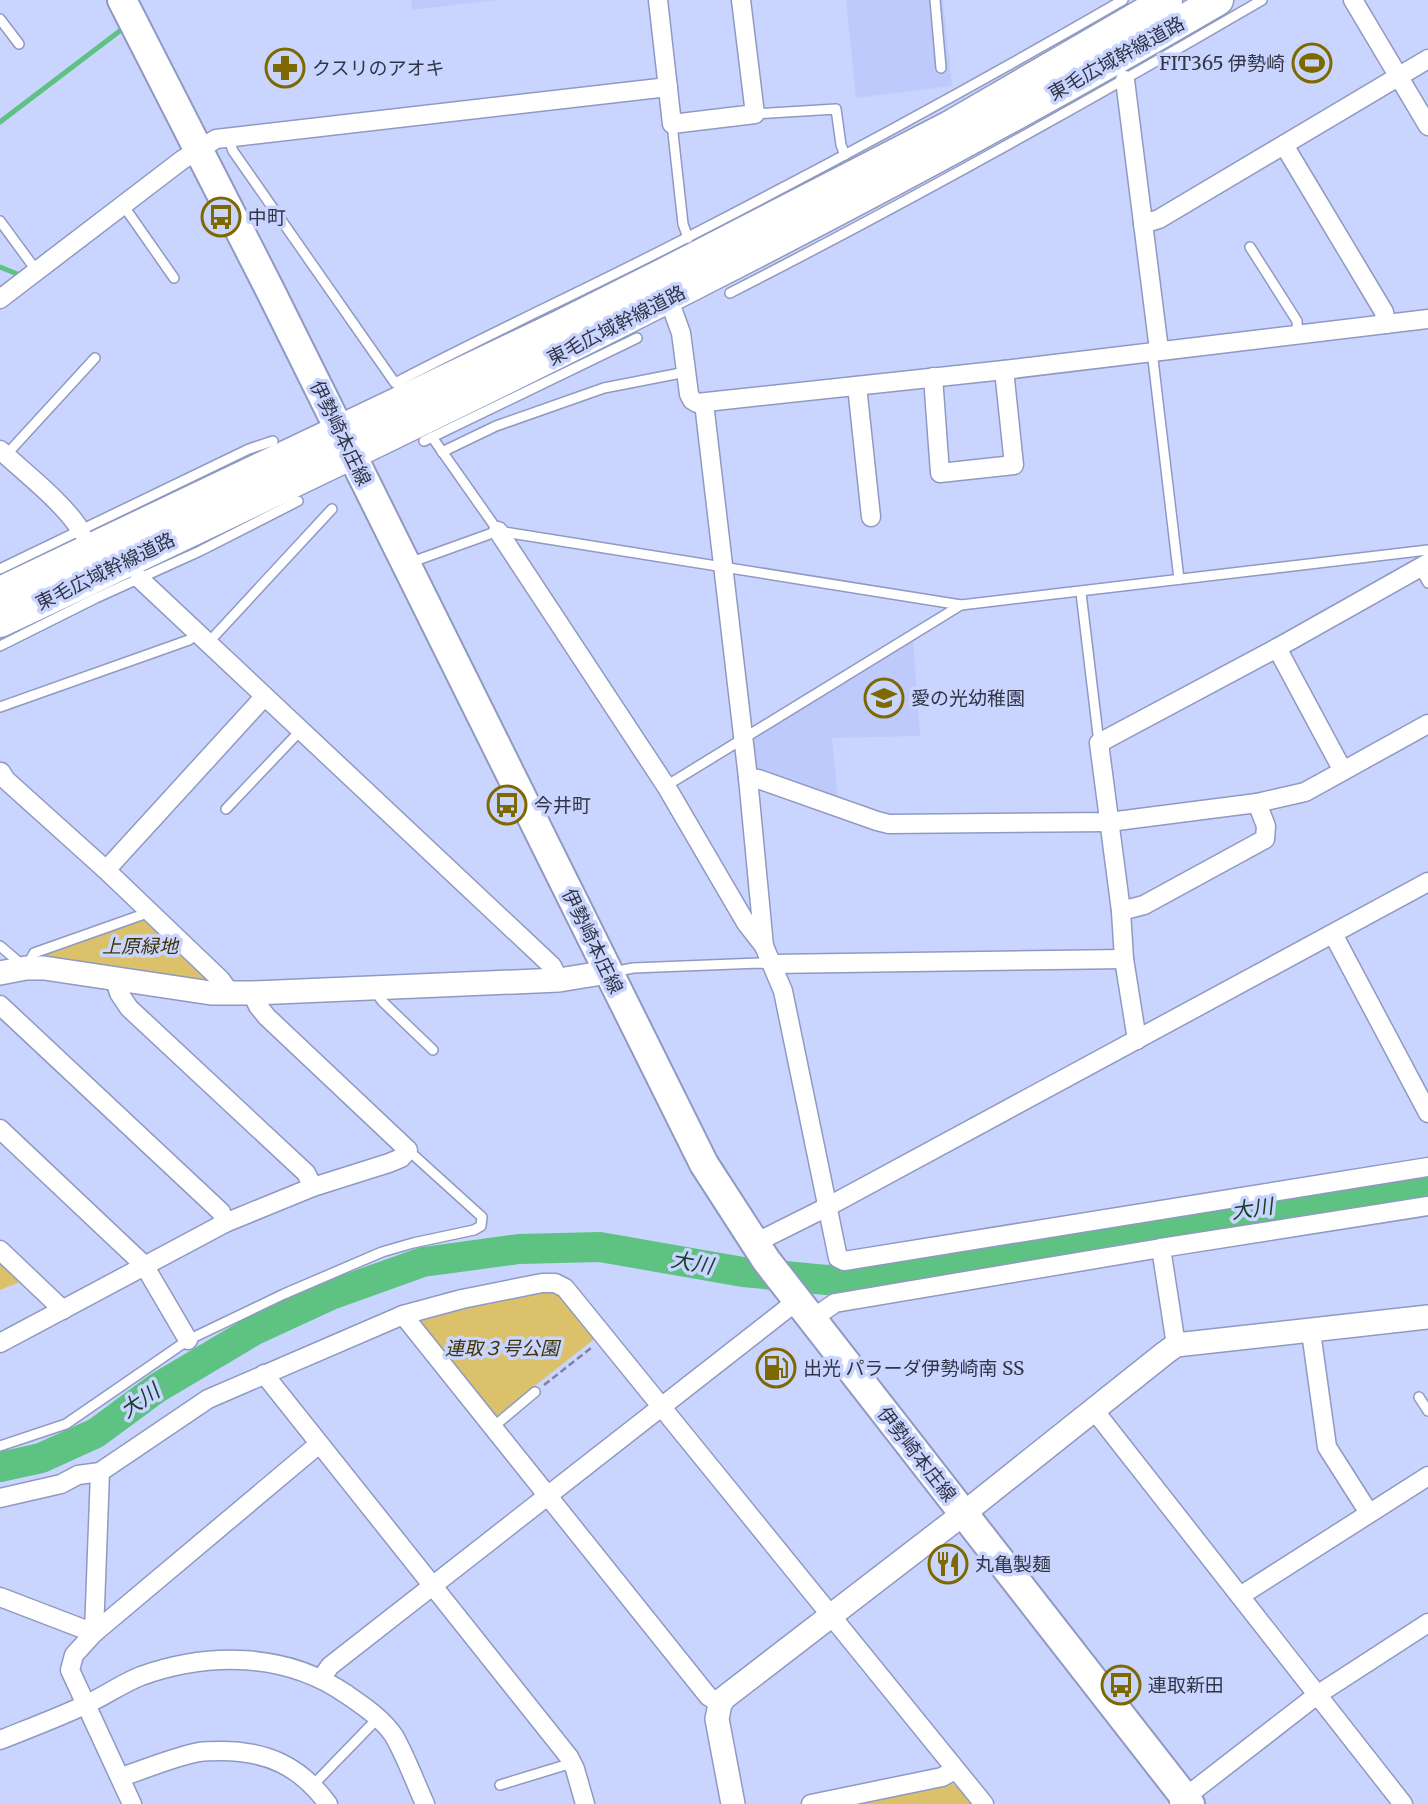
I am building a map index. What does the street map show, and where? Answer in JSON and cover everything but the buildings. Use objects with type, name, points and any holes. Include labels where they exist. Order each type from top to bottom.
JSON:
[{"type":"highway","name":"東毛広域幹線道路","points":[[0,592],[114,538],[345,442],[503,381],[543,362],[664,287],[795,198],[950,126],[1167,0]]},
{"type":"highway","name":"東毛広域幹線道路","points":[[0,622],[246,503],[345,442],[471,356],[559,326],[778,243],[1220,0]]},
{"type":"main road","name":"伊勢崎本庄線","points":[[122,0],[704,1164],[761,1252],[1184,1802]]},
{"type":"street","points":[[657,0],[672,124],[755,114],[741,0]]},
{"type":"street","points":[[1353,0],[1428,126]]},
{"type":"street","points":[[1143,224],[1159,219],[1428,60]]},
{"type":"street","points":[[1125,80],[1156,351]]},
{"type":"street","points":[[0,299],[123,205],[216,139],[668,87]]},
{"type":"street","points":[[1284,145],[1384,312],[1386,324]]},
{"type":"street","points":[[664,287],[681,332],[692,400],[704,403],[1428,319]]},
{"type":"street","points":[[933,377],[940,473],[1014,465],[1004,370]]},
{"type":"street","points":[[857,386],[871,517]]},
{"type":"street","points":[[704,403],[748,778],[764,946]]},
{"type":"street","points":[[3,453],[76,523],[81,531]]},
{"type":"street","points":[[498,531],[666,786],[746,923],[764,946],[783,991],[838,1258],[844,1261],[1428,1167]]},
{"type":"street","points":[[1137,1040],[1124,959],[1121,911],[1099,743],[1425,571]]},
{"type":"street","points":[[140,579],[552,965],[559,980]]},
{"type":"street","points":[[1277,648],[1343,771]]},
{"type":"street","points":[[106,870],[264,697]]},
{"type":"street","points":[[748,778],[758,779],[889,824],[1109,822],[1257,803],[1305,792],[1428,724]]},
{"type":"street","points":[[0,1343],[225,1223],[313,1187],[389,1163],[401,1158],[408,1150],[258,1006],[221,980],[106,870],[6,780],[1,771]]},
{"type":"street","points":[[1121,911],[1144,905],[1265,839],[1266,826],[1257,803]]},
{"type":"street","points":[[761,1252],[829,1206],[1428,882]]},
{"type":"street","points":[[1332,933],[1428,1113]]},
{"type":"street","points":[[772,964],[1124,959]]},
{"type":"street","points":[[0,973],[26,968],[66,970],[181,989],[241,993],[559,980],[608,972]]},
{"type":"street","points":[[115,979],[119,993],[129,1008],[306,1173],[313,1187]]},
{"type":"street","points":[[0,1005],[221,1212],[225,1223]]},
{"type":"street","points":[[0,1129],[144,1265],[188,1340]]},
{"type":"street","points":[[321,1679],[330,1666],[661,1408],[802,1305],[835,1303],[1428,1206]]},
{"type":"street","points":[[1161,1248],[1176,1345]]},
{"type":"street","points":[[0,1250],[63,1310]]},
{"type":"street","points":[[0,1498],[61,1484],[78,1475],[100,1472],[178,1416],[208,1399],[403,1315],[462,1299],[542,1283],[555,1283],[565,1288],[984,1804]]},
{"type":"street","points":[[403,1315],[708,1696],[720,1704]]},
{"type":"street","points":[[733,1804],[717,1719],[724,1698],[1176,1345],[1428,1317]]},
{"type":"street","points":[[1311,1332],[1327,1447],[1369,1513]]},
{"type":"street","points":[[264,1374],[572,1763],[585,1804]]},
{"type":"street","points":[[1094,1410],[1403,1804]]},
{"type":"street","points":[[132,1804],[70,1670],[74,1655],[94,1633],[319,1444]]},
{"type":"street","points":[[94,1633],[100,1472]]},
{"type":"street","points":[[1240,1596],[1428,1476]]},
{"type":"street","points":[[0,1597],[94,1633]]},
{"type":"street","points":[[1184,1802],[1317,1695],[1428,1623]]},
{"type":"street","points":[[0,1740],[88,1704],[140,1677],[191,1662],[213,1659],[257,1660],[321,1679],[378,1718],[393,1734],[425,1804]]},
{"type":"street","points":[[121,1777],[200,1752],[246,1751],[277,1761],[314,1784],[328,1804]]},
{"type":"street","points":[[811,1804],[942,1777],[956,1770]]},
{"type":"lane","points":[[936,0],[941,68]]},
{"type":"lane","points":[[228,136],[233,150],[395,383],[471,356],[590,286],[965,91],[1121,0]]},
{"type":"lane","points":[[1204,34],[1220,0]]},
{"type":"lane","points":[[730,293],[824,245],[1125,80],[1262,0]]},
{"type":"lane","points":[[0,19],[19,44]]},
{"type":"lane","points":[[1057,38],[1111,33]]},
{"type":"lane","points":[[755,114],[836,108],[845,155]]},
{"type":"lane","points":[[672,124],[683,224],[688,237]]},
{"type":"lane","points":[[795,198],[819,169]]},
{"type":"lane","points":[[123,205],[174,278]]},
{"type":"lane","points":[[0,221],[36,270]]},
{"type":"lane","points":[[778,243],[824,245]]},
{"type":"lane","points":[[1250,247],[1297,321],[1298,335]]},
{"type":"lane","points":[[559,326],[590,286]]},
{"type":"lane","points":[[498,531],[442,452],[428,439],[637,338]]},
{"type":"lane","points":[[1156,351],[1179,579]]},
{"type":"lane","points":[[3,453],[95,358]]},
{"type":"lane","points":[[543,362],[558,365],[587,363]]},
{"type":"lane","points":[[442,452],[496,426],[604,388],[686,372]]},
{"type":"lane","points":[[484,413],[487,405],[499,393],[503,381]]},
{"type":"lane","points":[[0,569],[249,449],[273,441]]},
{"type":"lane","points":[[0,646],[298,501]]},
{"type":"lane","points":[[200,551],[246,503]]},
{"type":"lane","points":[[0,707],[189,640],[202,639],[332,509]]},
{"type":"lane","points":[[81,531],[114,538]]},
{"type":"lane","points":[[406,564],[498,531],[961,605],[1081,593],[1428,550]]},
{"type":"lane","points":[[0,577],[10,564]]},
{"type":"lane","points":[[1081,593],[1099,743]]},
{"type":"lane","points":[[56,595],[96,598]]},
{"type":"lane","points":[[666,786],[961,605]]},
{"type":"lane","points":[[226,809],[300,731]]},
{"type":"lane","points":[[0,946],[26,968],[34,953],[150,912]]},
{"type":"lane","points":[[608,972],[658,967],[772,964]]},
{"type":"lane","points":[[372,988],[382,1002],[433,1050]]},
{"type":"lane","points":[[0,1446],[66,1424],[188,1340],[284,1294],[382,1252],[481,1226],[482,1217],[408,1150]]},
{"type":"lane","points":[[492,1428],[536,1392]]},
{"type":"lane","points":[[1419,1397],[1428,1412]]},
{"type":"lane","points":[[314,1784],[378,1718]]},
{"type":"lane","points":[[500,1785],[572,1763]]},
{"type":"path","points":[[536,1392],[605,1338]]},
{"type":"shaded area","points":[[411,0],[498,0],[412,10]]},
{"type":"shaded area","points":[[846,0],[943,0],[952,86],[856,98]]},
{"type":"shaded area","points":[[913,639],[920,736],[832,738],[838,799],[759,772],[754,766],[750,741]]},
{"type":"green space","name":"上原緑地","points":[[146,918],[211,981],[43,956],[47,952]]},
{"type":"green space","points":[[0,1257],[25,1280],[0,1290]]},
{"type":"green space","name":"連取３号公園","points":[[551,1290],[561,1292],[597,1337],[494,1418],[418,1323],[424,1317],[479,1301]]},
{"type":"green space","points":[[950,1783],[959,1787],[972,1804],[852,1804]]},
{"type":"waterway","points":[[0,122],[121,30]]},
{"type":"waterway","points":[[0,267],[20,275]]},
{"type":"waterway","name":"大川","points":[[0,1467],[41,1458],[96,1433],[157,1388],[253,1331],[331,1295],[423,1262],[519,1249],[600,1247],[743,1272],[827,1280],[1116,1230],[1428,1184]]},
{"type":"place","name":"FIT365 伊勢崎","points":[[1312,63]]},
{"type":"place","name":"クスリのアオキ","points":[[285,68]]},
{"type":"place","name":"中町","points":[[221,217]]},
{"type":"place","name":"愛の光幼稚園","points":[[884,698]]},
{"type":"place","name":"今井町","points":[[507,805]]},
{"type":"place","name":"出光 パラーダ伊勢崎南 SS","points":[[776,1368]]},
{"type":"place","name":"丸亀製麺","points":[[948,1564]]},
{"type":"place","name":"連取新田","points":[[1121,1685]]}]
